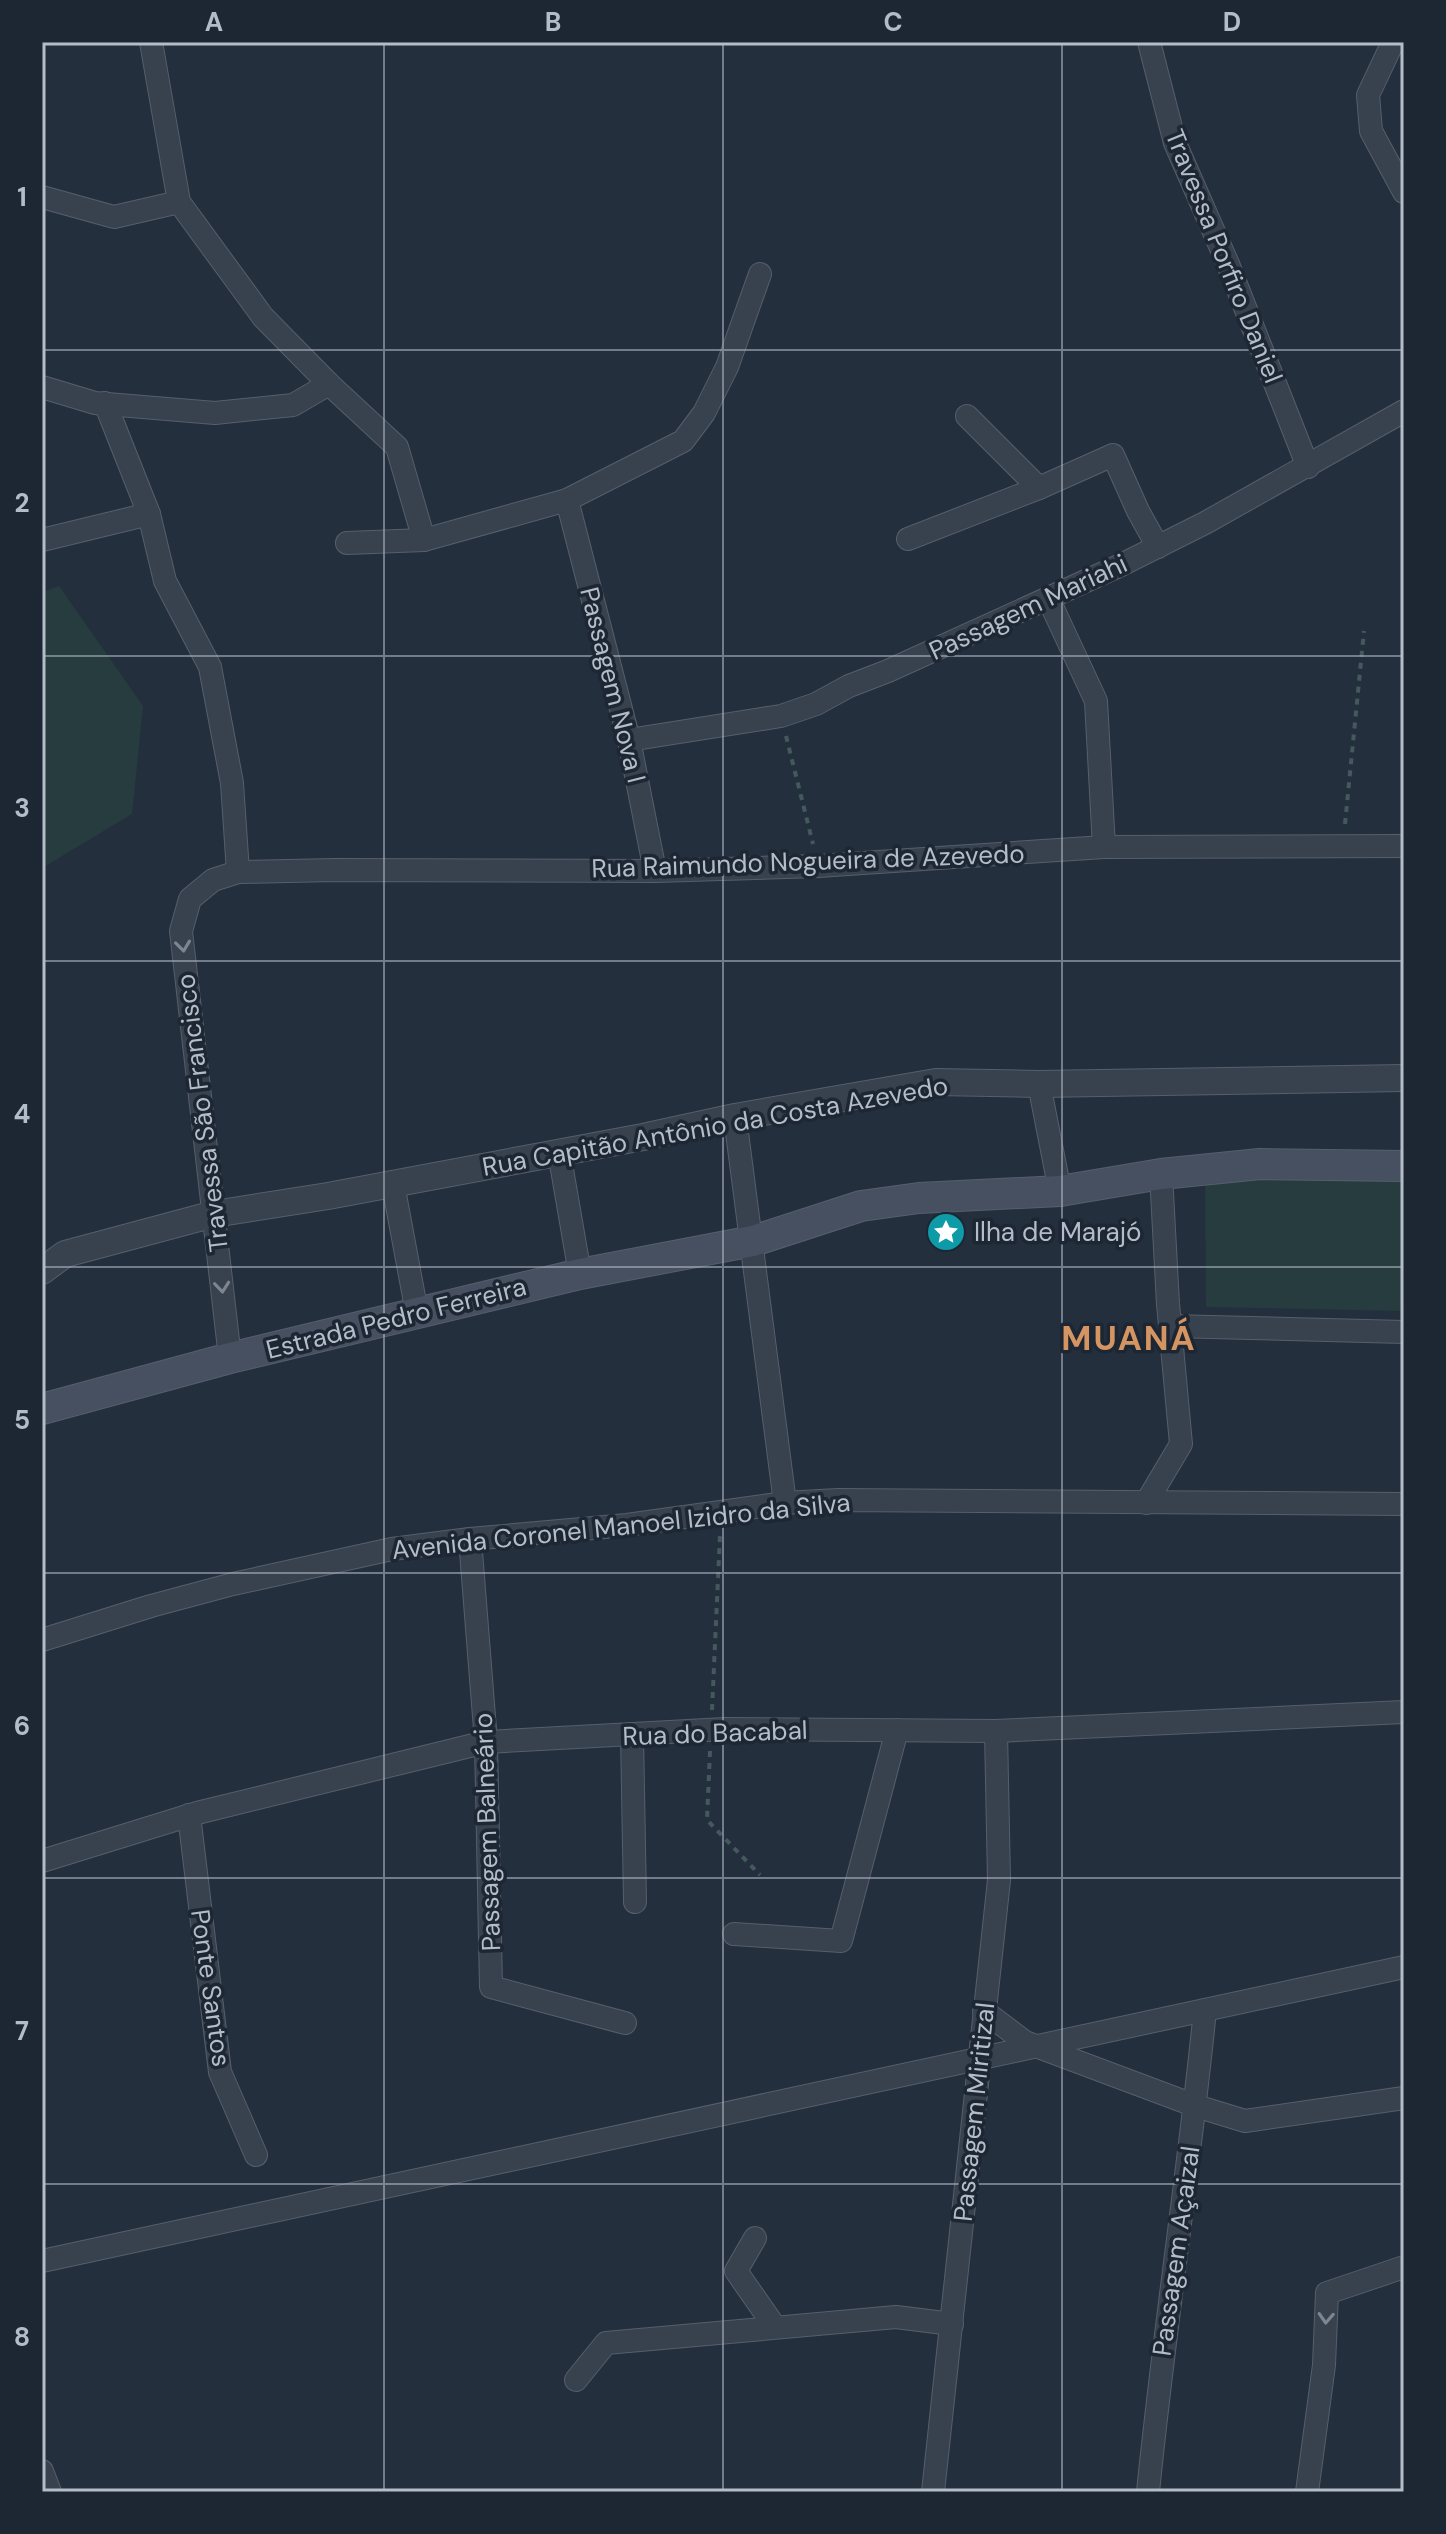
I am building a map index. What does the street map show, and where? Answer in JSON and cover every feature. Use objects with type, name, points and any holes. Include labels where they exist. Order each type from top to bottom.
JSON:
[{"type":"main road","name":"Estrada Pedro Ferreira","points":[[42,1409],[230,1358],[580,1274],[753,1241],[861,1206],[932,1197],[1060,1191],[1161,1174],[1260,1164],[1404,1166]]},
{"type":"street","points":[[151,42],[179,202],[263,317],[397,447],[424,540]]},
{"type":"street","name":"Travessa Porfiro Daniel","points":[[1149,42],[1175,143],[1228,264],[1308,467]]},
{"type":"street","points":[[1393,42],[1368,95],[1371,131],[1404,192]]},
{"type":"street","points":[[42,197],[114,217],[179,202]]},
{"type":"street","points":[[347,543],[424,540],[567,500],[683,441],[704,413],[727,367],[760,274]]},
{"type":"street","points":[[42,387],[105,403],[215,413],[293,405],[329,384]]},
{"type":"street","points":[[105,403],[149,514],[165,581],[210,667],[232,783],[238,872]]},
{"type":"street","name":"Passagem Mariahi","points":[[629,740],[781,716],[816,704],[849,686],[1158,547],[1308,467],[1404,411]]},
{"type":"street","points":[[967,416],[1039,488]]},
{"type":"street","points":[[908,539],[1039,488],[1113,455],[1158,547]]},
{"type":"street","name":"Passagem Nova I","points":[[567,500],[629,740],[655,871]]},
{"type":"street","points":[[42,540],[149,514]]},
{"type":"street","points":[[1048,598],[1096,701],[1104,847]]},
{"type":"street","name":"Rua Raimundo Nogueira de Azevedo","points":[[213,880],[238,872],[655,871],[818,866],[1104,847],[1404,846]]},
{"type":"street","name":"Travessa São Francisco","points":[[213,880],[190,899],[181,931],[230,1358]]},
{"type":"street","name":"Rua Capitão Antônio da Costa Azevedo","points":[[42,1271],[65,1254],[214,1214],[393,1184],[735,1117],[936,1082],[1039,1084],[1404,1078]]},
{"type":"street","points":[[1039,1084],[1060,1191]]},
{"type":"street","points":[[735,1117],[785,1503]]},
{"type":"street","points":[[559,1152],[580,1274]]},
{"type":"street","points":[[1146,1503],[1181,1444],[1161,1174]]},
{"type":"street","points":[[393,1184],[417,1313]]},
{"type":"street","points":[[1170,1326],[1404,1332]]},
{"type":"street","name":"Avenida Coronel Manoel Izidro da Silva","points":[[42,1640],[233,1584],[392,1549],[627,1525],[785,1503],[838,1500],[1404,1504]]},
{"type":"street","name":"Passagem Balneário","points":[[470,1539],[486,1742],[491,1987],[625,2023]]},
{"type":"street","name":"Rua do Bacabal","points":[[42,1861],[189,1815],[486,1742],[711,1730],[996,1731],[1404,1712]]},
{"type":"street","points":[[734,1934],[841,1941],[897,1730]]},
{"type":"street","name":"Passagem Miritizal","points":[[933,2492],[999,1880],[996,1731]]},
{"type":"street","points":[[632,1734],[635,1902]]},
{"type":"street","name":"Ponte Santos","points":[[189,1815],[220,2072],[256,2155]]},
{"type":"street","points":[[42,2261],[1404,1967]]},
{"type":"street","name":"Passagem Açaizal","points":[[1148,2492],[1205,2010]]},
{"type":"street","points":[[984,2011],[1025,2042],[1196,2106],[1245,2121],[1404,2098]]},
{"type":"street","points":[[755,2238],[736,2271],[775,2327]]},
{"type":"street","points":[[1307,2492],[1324,2365],[1327,2293],[1404,2267]]},
{"type":"street","points":[[576,2380],[606,2343],[896,2317],[952,2324]]},
{"type":"street","points":[[42,2472],[50,2492]]},
{"type":"path","points":[[1343,847],[1364,631]]},
{"type":"path","points":[[781,716],[818,866]]},
{"type":"path","points":[[722,1513],[707,1820],[760,1875]]},
{"type":"green space","points":[[59,586],[143,706],[132,814],[42,868],[42,592]]},
{"type":"green space","points":[[1404,1168],[1404,1311],[1206,1307],[1205,1172]]},
{"type":"place","name":"Ilha de Marajó","points":[[946,1232]]},
{"type":"district","name":"MUANÁ","points":[[1129,1338]]}]
